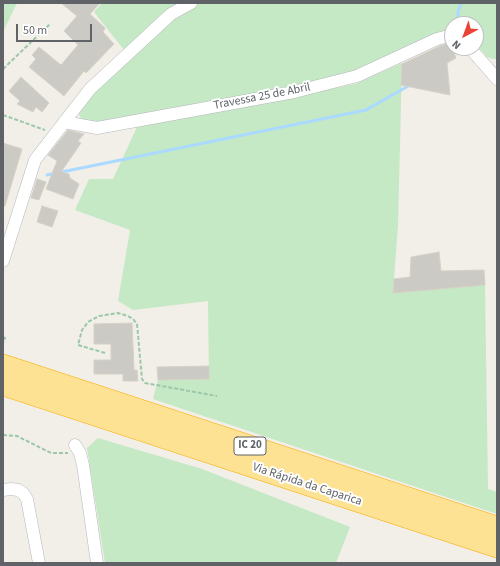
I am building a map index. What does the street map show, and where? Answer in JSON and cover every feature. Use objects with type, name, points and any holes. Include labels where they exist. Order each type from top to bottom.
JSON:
[{"type":"highway","name":"Via Rápida da Caparica","points":[[3,365],[497,527]]},
{"type":"highway","name":"Via Rápida da Caparica","points":[[3,385],[497,547]]},
{"type":"street","points":[[3,261],[35,160],[81,100],[96,84],[171,14],[191,3]]},
{"type":"street","name":"Travessa 25 de Abril","points":[[64,122],[97,128],[294,92],[357,76],[444,37]]},
{"type":"street","points":[[478,56],[496,75]]},
{"type":"street","points":[[78,449],[97,563]]},
{"type":"street","points":[[3,490],[18,490],[23,493],[26,499],[39,563]]},
{"type":"path","points":[[3,69],[50,24]]},
{"type":"path","points":[[3,115],[55,134]]},
{"type":"path","points":[[105,353],[78,345],[82,330],[88,322],[99,316],[118,314],[128,316],[137,324],[142,379],[145,383],[217,396]]},
{"type":"path","points":[[3,337],[5,338],[3,343]]},
{"type":"path","points":[[3,435],[17,436],[51,453],[78,449]]},
{"type":"green space","points":[[3,3],[17,3],[3,32]]},
{"type":"green space","points":[[102,3],[180,3],[161,15],[124,50],[94,12]]},
{"type":"green space","points":[[200,3],[497,3],[497,59],[487,57],[484,53],[484,16],[444,16],[444,33],[348,75],[102,125],[82,120],[79,114],[79,109],[82,104],[175,18]]},
{"type":"green space","points":[[402,63],[398,225],[393,293],[485,285],[488,489],[497,492],[497,514],[153,399],[158,380],[209,379],[208,301],[133,310],[118,301],[130,230],[75,210],[89,179],[113,179],[137,127],[355,84]]},
{"type":"green space","points":[[98,438],[202,469],[350,527],[336,563],[105,563],[87,448]]},
{"type":"building","points":[[61,3],[100,3],[90,14],[105,28],[103,32],[114,44],[86,73],[84,71],[64,96],[29,67],[36,59],[32,55],[39,47],[61,65],[78,45],[64,31],[77,16]]},
{"type":"building","points":[[444,45],[444,56],[455,56],[456,58],[447,63],[450,95],[401,85],[402,64]]},
{"type":"building","points":[[21,77],[49,103],[42,112],[36,107],[33,112],[17,104],[20,101],[9,91]]},
{"type":"building","points":[[68,130],[84,134],[78,141],[81,143],[61,172],[69,174],[70,178],[79,184],[73,199],[46,189],[57,161],[48,155]]},
{"type":"building","points":[[3,143],[22,149],[5,206],[3,206]]},
{"type":"building","points":[[37,179],[46,182],[39,200],[31,198]]},
{"type":"building","points":[[42,206],[58,211],[52,227],[37,222]]},
{"type":"building","points":[[439,252],[441,271],[484,270],[485,285],[393,293],[394,279],[410,277],[411,257]]},
{"type":"building","points":[[132,323],[134,370],[137,370],[138,381],[123,381],[123,374],[94,374],[94,360],[111,360],[111,344],[94,344],[94,324]]},
{"type":"building","points":[[209,366],[209,379],[158,380],[157,367]]},
{"type":"waterway","points":[[458,16],[461,3]]},
{"type":"waterway","points":[[47,175],[366,110],[410,85]]}]
